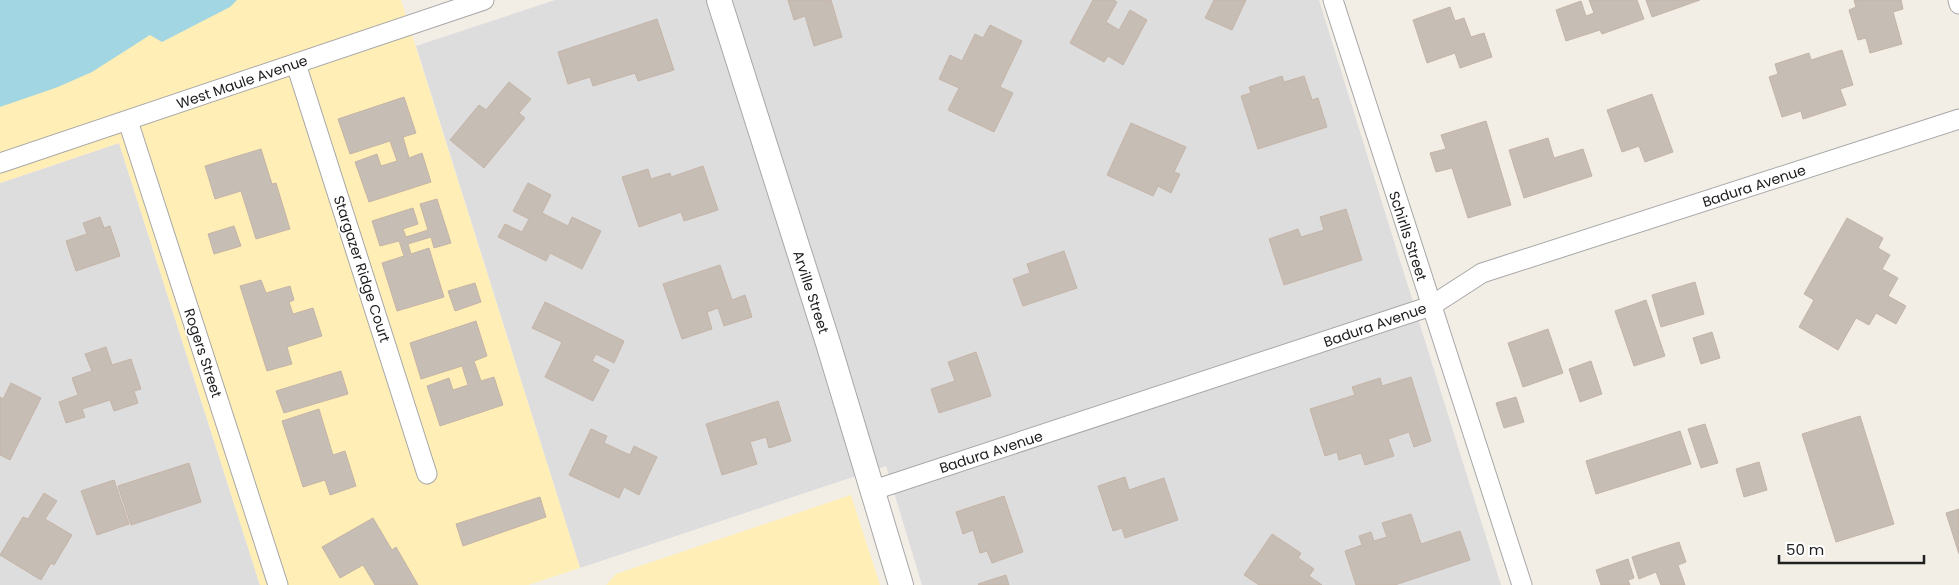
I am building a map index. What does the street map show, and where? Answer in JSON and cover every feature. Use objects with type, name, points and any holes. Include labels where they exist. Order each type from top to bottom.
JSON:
[{"type":"street","name":"West Maule Avenue","points":[[0,163],[484,0]]},
{"type":"street","name":"Arville Street","points":[[719,0],[828,342],[871,492],[901,585]]},
{"type":"street","name":"Schirlls Street","points":[[1333,0],[1522,585]]},
{"type":"street","points":[[1958,0],[1959,4]]},
{"type":"street","name":"Stargazer Ridge Court","points":[[296,64],[427,474]]},
{"type":"street","name":"Badura Avenue","points":[[871,492],[1431,306],[1482,273],[1959,120]]},
{"type":"street","name":"Rogers Street","points":[[128,121],[278,585]]},
{"type":"shaded area","points":[[555,0],[1319,0],[1501,585],[922,585],[886,466],[580,568],[416,46]]},
{"type":"shaded area","points":[[119,143],[260,585],[0,585],[0,183]]},
{"type":"sand","points":[[0,0],[401,0],[580,568],[528,585],[260,585],[119,143],[0,183]]},
{"type":"sand","points":[[851,495],[880,585],[606,585],[616,574]]},
{"type":"water","points":[[0,0],[237,0],[230,7],[162,42],[150,35],[92,72],[58,87],[0,107]]},
{"type":"building","points":[[788,0],[831,0],[842,37],[814,46],[805,16],[794,20]]},
{"type":"building","points":[[1093,0],[1113,0],[1117,2],[1106,22],[1119,30],[1130,10],[1147,20],[1123,65],[1108,56],[1104,62],[1070,43]]},
{"type":"building","points":[[1214,0],[1246,0],[1232,30],[1205,18]]},
{"type":"building","points":[[1589,0],[1637,0],[1644,19],[1602,34],[1600,30],[1566,41],[1556,10],[1581,1],[1586,16],[1594,13]]},
{"type":"building","points":[[1646,0],[1700,0],[1652,17]]},
{"type":"building","points":[[1854,0],[1901,0],[1903,9],[1893,12],[1902,44],[1870,53],[1866,38],[1858,40],[1849,10],[1856,7]]},
{"type":"building","points":[[1450,7],[1455,21],[1464,18],[1471,37],[1484,33],[1492,57],[1460,68],[1455,53],[1427,63],[1413,20]]},
{"type":"building","points":[[657,19],[674,70],[638,81],[635,73],[593,86],[590,77],[568,84],[558,52]]},
{"type":"building","points":[[990,25],[1022,41],[1000,87],[1013,93],[994,132],[948,110],[959,88],[939,79],[950,55],[962,61],[975,34],[983,38]]},
{"type":"building","points":[[1842,50],[1853,85],[1840,89],[1846,105],[1803,119],[1801,111],[1782,117],[1769,77],[1778,74],[1775,64],[1809,53],[1811,60]]},
{"type":"building","points":[[1282,76],[1284,82],[1304,76],[1312,100],[1318,98],[1327,127],[1258,149],[1241,96],[1251,93],[1249,87]]},
{"type":"building","points":[[509,82],[531,99],[519,113],[525,118],[484,168],[450,140],[479,105],[486,110]]},
{"type":"building","points":[[1652,94],[1673,152],[1645,162],[1639,146],[1622,152],[1607,110]]},
{"type":"building","points":[[404,97],[416,133],[403,137],[409,158],[422,153],[431,182],[369,202],[355,162],[377,154],[381,166],[397,161],[390,141],[350,154],[338,119]]},
{"type":"building","points":[[1486,121],[1511,205],[1468,218],[1452,168],[1436,172],[1430,153],[1446,149],[1441,135]]},
{"type":"building","points":[[1131,123],[1186,147],[1174,172],[1180,174],[1171,193],[1158,186],[1153,196],[1107,175]]},
{"type":"building","points":[[1548,138],[1554,158],[1583,149],[1592,176],[1524,198],[1509,150]]},
{"type":"building","points":[[261,149],[272,184],[276,183],[290,229],[256,239],[241,191],[215,199],[205,166]]},
{"type":"building","points":[[703,166],[718,210],[684,221],[681,212],[639,227],[622,177],[648,169],[651,179],[670,173],[671,177]]},
{"type":"building","points":[[528,183],[551,195],[542,213],[568,226],[572,217],[601,231],[582,269],[550,253],[546,261],[498,237],[505,224],[522,232],[529,219],[513,211]]},
{"type":"building","points":[[437,199],[451,243],[434,248],[431,237],[408,244],[411,254],[429,248],[444,297],[397,311],[382,263],[404,256],[399,241],[380,246],[372,221],[413,208],[418,224],[403,229],[406,237],[428,230],[420,204]]},
{"type":"building","points":[[1346,209],[1362,260],[1284,285],[1269,239],[1298,229],[1301,237],[1324,230],[1320,217]]},
{"type":"building","points":[[100,217],[104,228],[110,226],[120,256],[76,271],[66,241],[87,234],[83,223]]},
{"type":"building","points":[[1847,218],[1883,238],[1878,248],[1890,255],[1882,269],[1898,278],[1888,296],[1906,306],[1896,324],[1876,313],[1869,325],[1856,318],[1838,350],[1799,327],[1814,300],[1804,294]]},
{"type":"building","points":[[234,226],[241,246],[214,254],[208,234]]},
{"type":"building","points":[[1064,251],[1077,288],[1023,306],[1013,279],[1030,273],[1027,264]]},
{"type":"building","points":[[720,265],[732,300],[745,295],[752,317],[724,326],[718,308],[707,312],[712,329],[682,339],[663,284]]},
{"type":"building","points":[[261,280],[266,293],[290,286],[294,300],[289,302],[293,314],[313,308],[322,336],[287,347],[292,364],[267,371],[240,286]]},
{"type":"building","points":[[1695,282],[1704,314],[1661,327],[1652,295]]},
{"type":"building","points":[[475,283],[481,302],[455,311],[448,291]]},
{"type":"building","points":[[1646,300],[1665,356],[1634,366],[1615,311]]},
{"type":"building","points":[[545,302],[624,341],[614,363],[596,354],[592,361],[609,370],[593,401],[545,377],[562,342],[532,328]]},
{"type":"building","points":[[476,321],[487,356],[474,361],[481,381],[494,377],[503,405],[440,426],[427,386],[449,378],[453,390],[468,385],[462,366],[421,379],[410,343]]},
{"type":"building","points":[[1548,329],[1563,373],[1523,387],[1508,343]]},
{"type":"building","points":[[1712,332],[1720,358],[1701,364],[1693,338]]},
{"type":"building","points":[[106,347],[112,365],[131,359],[141,389],[134,391],[138,403],[114,411],[110,400],[82,409],[85,417],[66,423],[59,402],[78,395],[72,378],[92,371],[85,354]]},
{"type":"building","points":[[976,352],[991,396],[939,413],[931,389],[955,381],[948,362]]},
{"type":"building","points":[[1591,361],[1602,394],[1580,402],[1569,369]]},
{"type":"building","points":[[341,371],[348,394],[284,413],[276,391]]},
{"type":"building","points":[[1411,377],[1431,441],[1414,447],[1409,432],[1388,439],[1394,456],[1365,465],[1361,453],[1339,460],[1337,452],[1325,456],[1310,409],[1355,395],[1352,387],[1380,378],[1382,386]]},
{"type":"building","points":[[11,383],[41,398],[10,460],[0,455],[0,397],[3,399]]},
{"type":"building","points":[[1516,397],[1524,422],[1504,428],[1496,403]]},
{"type":"building","points":[[778,401],[791,441],[769,448],[766,437],[750,442],[757,464],[722,475],[706,424]]},
{"type":"building","points":[[319,409],[333,455],[345,451],[356,486],[330,495],[325,480],[303,487],[282,421]]},
{"type":"building","points":[[1860,416],[1894,524],[1836,542],[1802,434]]},
{"type":"building","points":[[1705,424],[1718,463],[1701,468],[1688,429]]},
{"type":"building","points":[[591,429],[607,436],[604,443],[630,455],[634,446],[657,457],[639,495],[624,487],[619,498],[569,475]]},
{"type":"building","points":[[1680,431],[1691,464],[1596,494],[1586,461]]},
{"type":"building","points":[[1759,462],[1767,490],[1744,497],[1736,469]]},
{"type":"building","points":[[189,463],[201,502],[131,525],[118,486]]},
{"type":"building","points":[[1125,477],[1129,490],[1164,478],[1178,520],[1125,538],[1122,528],[1113,531],[1098,486]]},
{"type":"building","points":[[114,480],[129,524],[97,535],[81,491]]},
{"type":"building","points":[[44,493],[57,501],[45,519],[72,535],[54,565],[51,563],[41,580],[0,555],[23,517],[28,519]]},
{"type":"building","points":[[1004,496],[1023,552],[992,563],[987,551],[980,553],[973,530],[963,534],[956,512]]},
{"type":"building","points":[[540,497],[546,517],[463,546],[456,524]]},
{"type":"building","points":[[1959,509],[1959,554],[1946,513]]},
{"type":"building","points":[[1411,514],[1421,544],[1460,531],[1470,560],[1395,585],[1356,585],[1345,551],[1362,545],[1359,536],[1371,532],[1374,541],[1387,537],[1382,523]]},
{"type":"building","points":[[373,518],[392,550],[396,547],[418,585],[375,585],[363,565],[340,578],[322,547]]},
{"type":"building","points":[[1272,534],[1301,553],[1298,558],[1314,569],[1309,576],[1322,585],[1259,585],[1244,575]]},
{"type":"building","points":[[1679,542],[1686,562],[1678,565],[1685,585],[1661,585],[1656,572],[1639,579],[1632,557]]},
{"type":"building","points":[[1628,559],[1634,578],[1628,580],[1630,585],[1601,585],[1596,570]]},
{"type":"building","points":[[1006,575],[1009,585],[978,584]]}]
